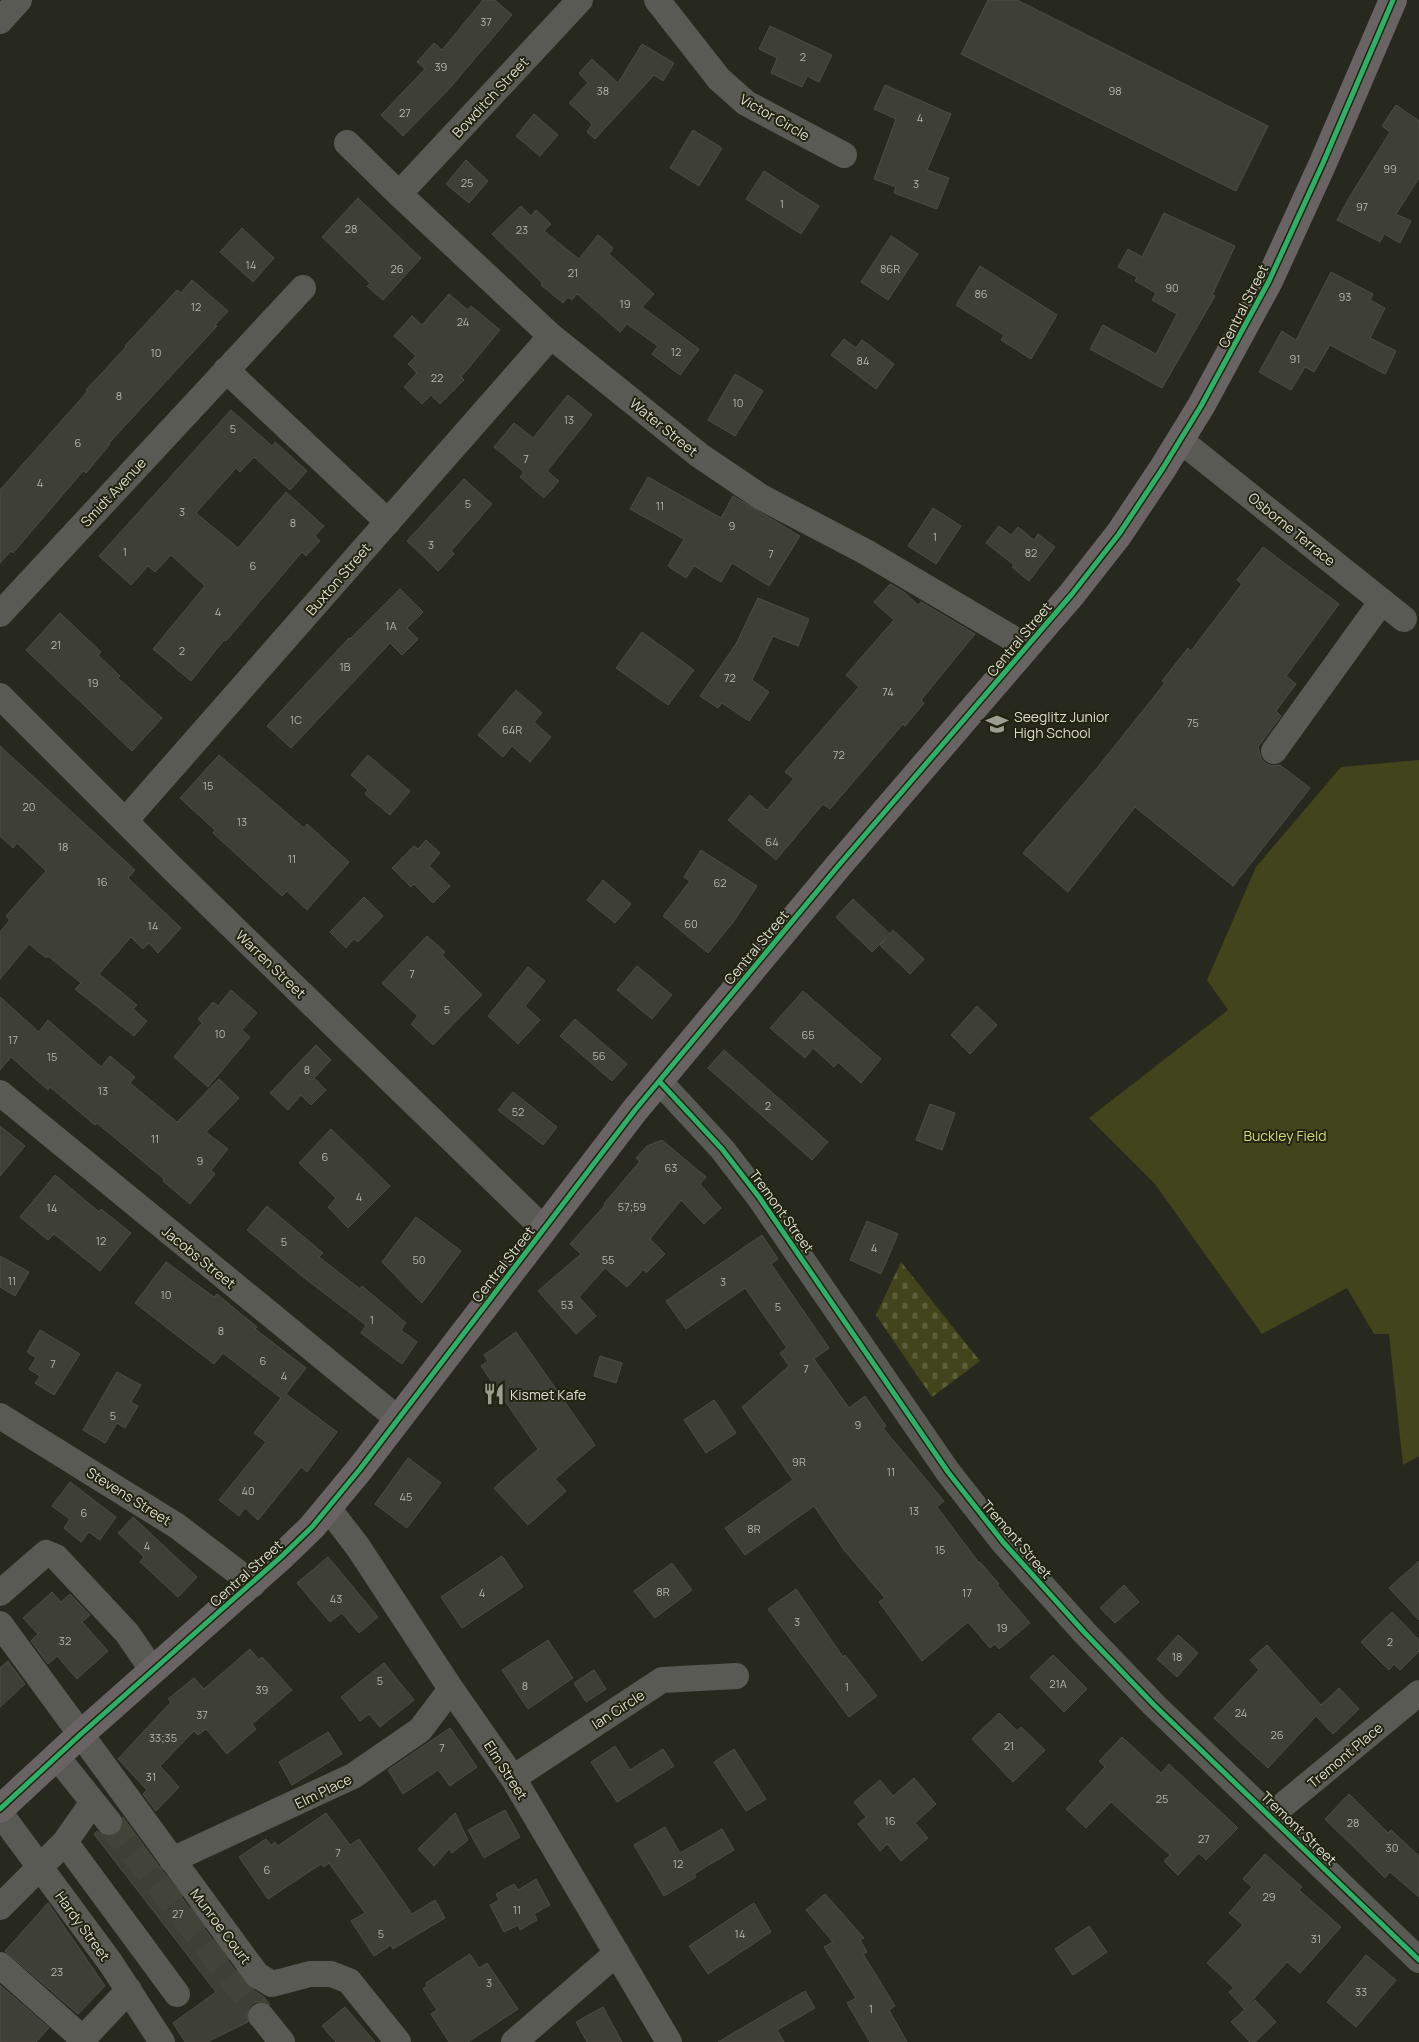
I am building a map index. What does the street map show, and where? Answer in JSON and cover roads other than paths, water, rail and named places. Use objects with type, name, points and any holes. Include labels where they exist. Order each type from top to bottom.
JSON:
[{"type":"main road","name":"Central Street","points":[[0,1811],[81,1734],[252,1584],[312,1527],[398,1419],[659,1081],[839,865],[1027,647],[1119,534],[1180,440],[1224,365],[1269,281],[1323,163],[1393,0]]},
{"type":"street","points":[[0,22],[19,0]]},
{"type":"street","name":"Bowditch Street","points":[[399,194],[580,0]]},
{"type":"street","name":"Victor Circle","points":[[657,0],[719,79],[746,103],[844,155]]},
{"type":"street","name":"Water Street","points":[[347,143],[551,336],[699,455],[761,497],[866,552],[1027,647]]},
{"type":"street","name":"Smidt Avenue","points":[[0,614],[303,288]]},
{"type":"street","name":"Buxton Street","points":[[125,821],[551,336]]},
{"type":"street","points":[[226,370],[388,522]]},
{"type":"street","name":"Osborne Terrace","points":[[1180,440],[1404,618]]},
{"type":"street","points":[[1274,751],[1382,601]]},
{"type":"street","name":"Warren Street","points":[[0,696],[125,821],[544,1229]]},
{"type":"street","name":"Tremont Street","points":[[659,1081],[722,1149],[759,1197],[948,1472],[985,1520],[1084,1632],[1195,1746],[1419,1960]]},
{"type":"street","name":"Jacobs Street","points":[[0,1093],[398,1419]]},
{"type":"street","name":"Stevens Street","points":[[0,1416],[177,1526],[252,1584]]},
{"type":"street","name":"Elm Street","points":[[328,1508],[358,1547],[451,1689],[513,1778],[669,2042]]},
{"type":"street","points":[[0,1593],[46,1553],[56,1557],[127,1633],[153,1671]]},
{"type":"street","name":"Munroe Court","points":[[0,1624],[257,1975],[272,1984],[310,1974],[331,1974],[349,1981],[398,2042]]},
{"type":"street","name":"Ian Circle","points":[[513,1778],[662,1680],[736,1676]]},
{"type":"street","name":"Elm Place","points":[[172,1860],[353,1776],[420,1730],[451,1689]]},
{"type":"street","name":"Tremont Place","points":[[1270,1816],[1419,1693]]},
{"type":"street","points":[[57,1757],[109,1822]]},
{"type":"street","points":[[0,1907],[64,1842],[93,1802]]},
{"type":"street","name":"Hardy Street","points":[[0,1811],[129,1990],[162,2042]]},
{"type":"street","points":[[64,1842],[177,1994]]},
{"type":"street","points":[[514,2042],[617,1953]]},
{"type":"street","points":[[0,1965],[81,2040],[129,1990]]},
{"type":"street","points":[[262,2016],[282,2042]]},
{"type":"tunnel","points":[[109,1822],[261,2016]]},
{"type":"place","name":"Seeglitz Junior High School","points":[[997,724]]},
{"type":"place","name":"Kismet Kafe","points":[[494,1394]]},
{"type":"park label","name":"Buckley Field","points":[[1285,1135]]}]
